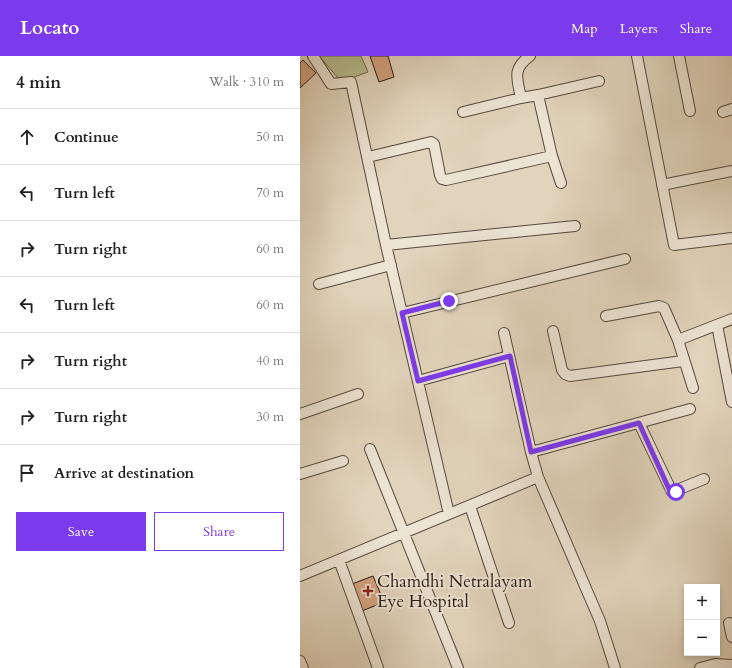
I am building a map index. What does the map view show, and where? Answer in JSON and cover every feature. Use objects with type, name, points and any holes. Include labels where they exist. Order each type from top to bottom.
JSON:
[{"type":"street","points":[[313,56],[331,84],[351,82],[386,245],[449,514]]},
{"type":"street","points":[[521,98],[516,73],[521,63],[530,56]]},
{"type":"street","points":[[638,56],[674,245],[732,238]]},
{"type":"street","points":[[679,56],[690,111]]},
{"type":"street","points":[[463,112],[599,81]]},
{"type":"street","points":[[538,95],[552,156],[561,183]]},
{"type":"street","points":[[368,157],[431,142],[434,144],[440,175],[442,179],[446,180],[552,156]]},
{"type":"street","points":[[662,185],[732,171]]},
{"type":"street","points":[[386,245],[575,226]]},
{"type":"street","points":[[402,313],[625,259]]},
{"type":"street","points":[[319,284],[391,265]]},
{"type":"street","points":[[606,316],[659,306],[664,308],[678,340],[683,361],[693,388]]},
{"type":"street","points":[[678,340],[732,319]]},
{"type":"street","points":[[717,325],[732,402]]},
{"type":"street","points":[[553,331],[562,370],[565,374],[570,376],[683,361]]},
{"type":"street","points":[[504,333],[538,477],[600,622],[615,668]]},
{"type":"street","points":[[418,381],[510,356]]},
{"type":"street","points":[[300,414],[358,394]]},
{"type":"street","points":[[531,452],[690,409]]},
{"type":"street","points":[[639,423],[672,492],[704,479]]},
{"type":"street","points":[[370,449],[458,668]]},
{"type":"street","points":[[300,474],[343,461]]},
{"type":"street","points":[[300,576],[538,477]]},
{"type":"street","points":[[470,506],[510,623]]},
{"type":"street","points":[[339,560],[378,668]]},
{"type":"street","points":[[729,623],[732,637]]},
{"type":"street","points":[[300,661],[303,668]]},
{"type":"street","points":[[700,668],[732,661]]},
{"type":"green space","points":[[319,56],[361,56],[368,72],[349,79],[339,79]]},
{"type":"building","points":[[370,56],[388,56],[394,77],[379,82]]},
{"type":"building","points":[[303,60],[316,73],[300,88],[300,63]]},
{"type":"building","points":[[373,576],[384,602],[362,611],[352,584]]},
{"type":"place","name":"Chamdhi Netralayam Eye Hospital","points":[[368,591]]},
{"type":"route","points":[[449,301],[402,313],[418,381],[510,356],[531,452],[639,423],[669,489],[672,492],[676,492]]}]
